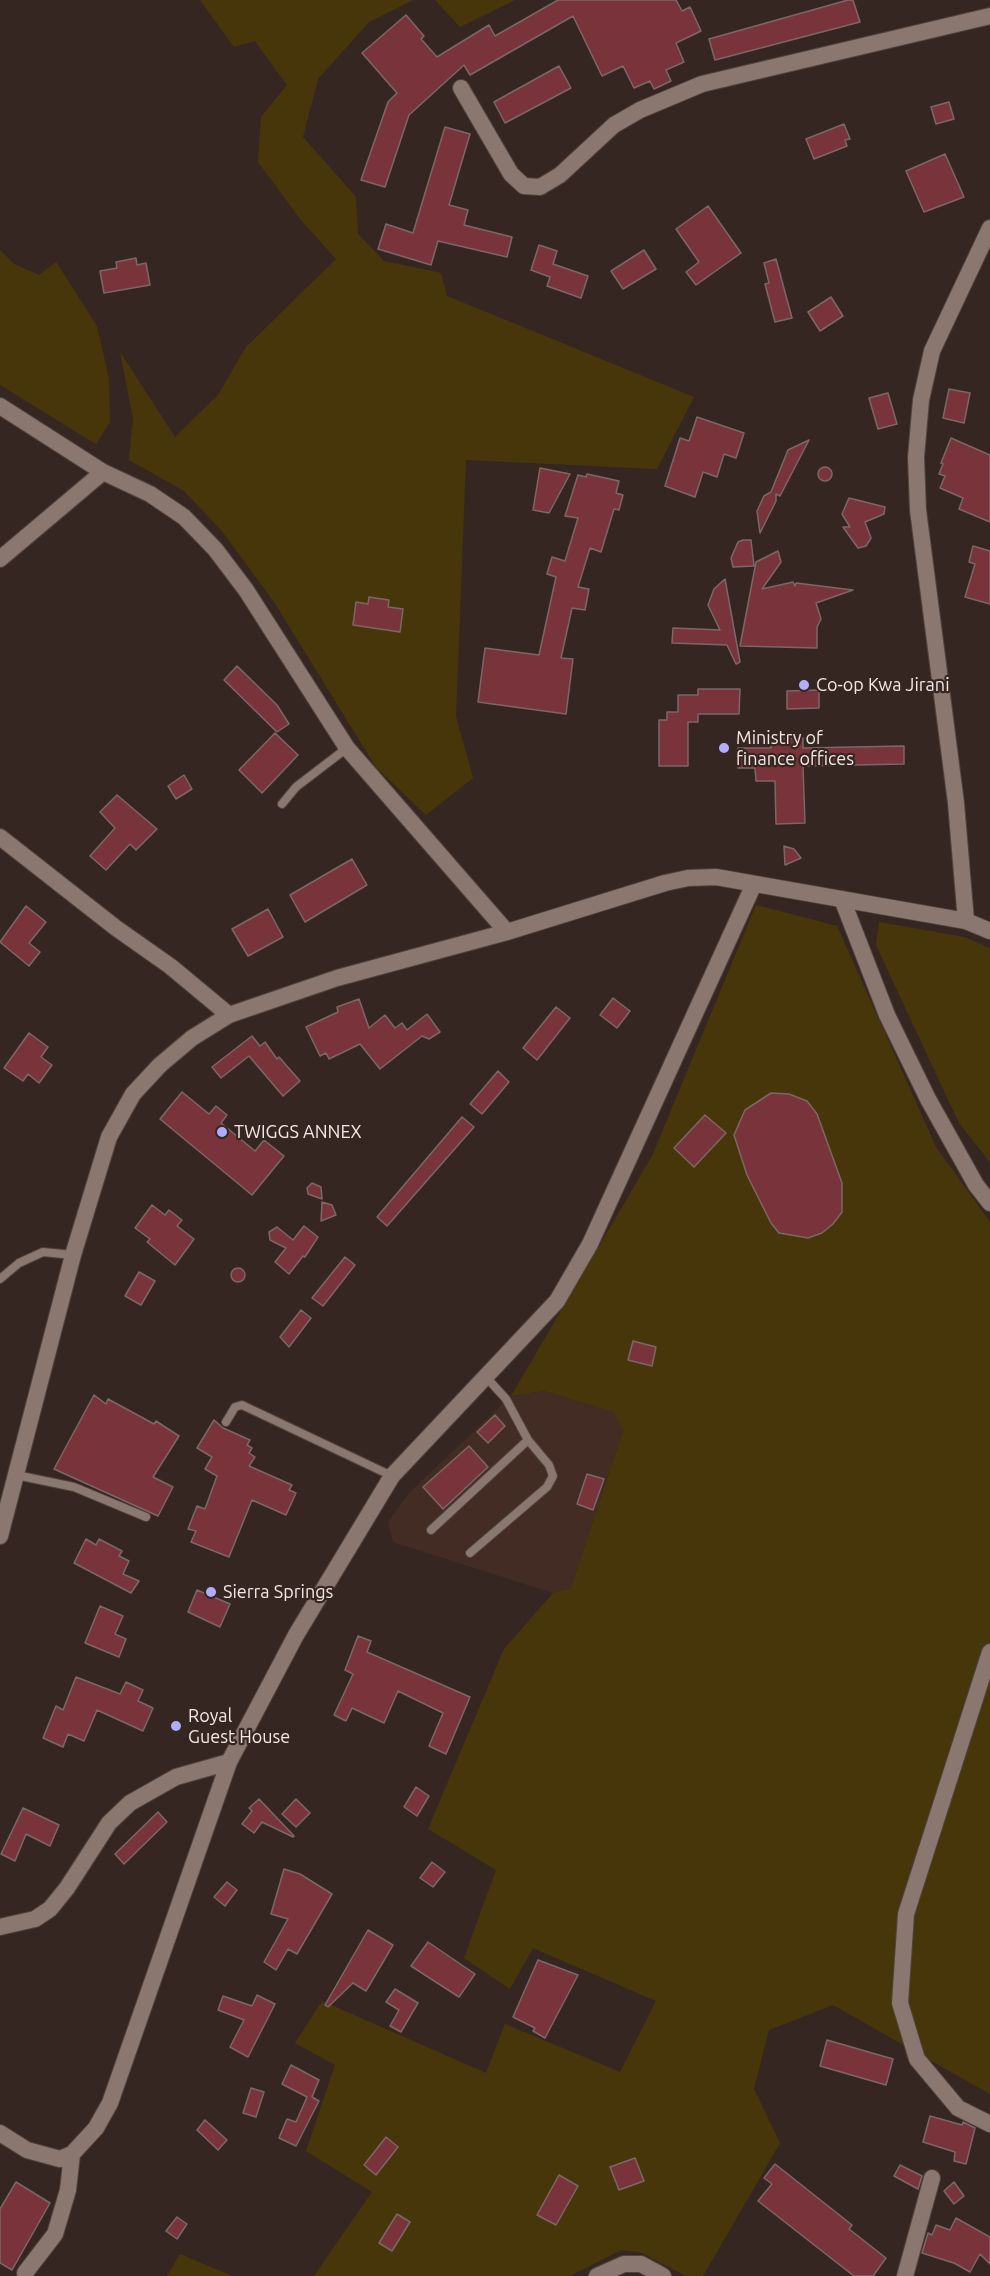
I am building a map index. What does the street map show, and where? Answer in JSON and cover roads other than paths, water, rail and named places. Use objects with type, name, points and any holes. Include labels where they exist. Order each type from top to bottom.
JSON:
[{"type":"street","points":[[461,88],[511,174],[524,186],[540,188],[560,175],[614,125],[640,110],[702,84],[990,16]]},
{"type":"street","points":[[966,921],[956,803],[918,510],[916,457],[921,400],[932,351],[990,228]]},
{"type":"street","points":[[0,406],[103,472],[150,494],[184,517],[215,549],[246,590],[347,748],[507,932]]},
{"type":"street","points":[[0,560],[103,472]]},
{"type":"street","points":[[0,837],[116,928],[170,966],[229,1015]]},
{"type":"street","points":[[0,1536],[73,1254],[99,1163],[119,1116],[133,1094],[160,1065],[192,1038],[229,1015],[337,978],[507,932],[665,883],[716,877],[966,921],[990,931]]},
{"type":"street","points":[[0,2133],[27,2150],[60,2159],[72,2154],[96,2128],[110,2103],[229,1762],[296,1635],[392,1476],[557,1301],[590,1244],[754,884]]},
{"type":"street","points":[[842,899],[887,1015],[928,1099],[976,1185],[990,1203]]},
{"type":"street","points":[[990,1652],[906,1914],[900,2003],[917,2059],[958,2108],[990,2124]]},
{"type":"street","points":[[0,1927],[34,1919],[50,1909],[67,1888],[109,1823],[130,1803],[176,1777],[229,1762]]},
{"type":"street","points":[[25,2273],[55,2234],[69,2190],[72,2154]]},
{"type":"street","points":[[905,2276],[932,2178]]},
{"type":"street","points":[[597,2276],[624,2264],[640,2264],[663,2276]]},
{"type":"lane","points":[[282,804],[296,787],[347,748]]},
{"type":"lane","points":[[0,1279],[19,1263],[43,1252],[73,1254]]},
{"type":"lane","points":[[470,1553],[547,1487],[553,1476],[549,1464],[528,1440],[506,1400],[486,1377]]},
{"type":"lane","points":[[226,1422],[235,1407],[242,1405],[392,1476]]},
{"type":"lane","points":[[431,1530],[528,1440]]},
{"type":"lane","points":[[16,1474],[74,1487],[146,1517]]},
{"type":"place","name":"Co-op Kwa Jirani","points":[[804,685]]},
{"type":"place","name":"Ministry of finance offices","points":[[724,748]]},
{"type":"place","name":"TWIGGS ANNEX","points":[[222,1132]]},
{"type":"place","name":"Sierra Springs","points":[[211,1592]]},
{"type":"place","name":"Royal Guest House","points":[[176,1726]]}]
